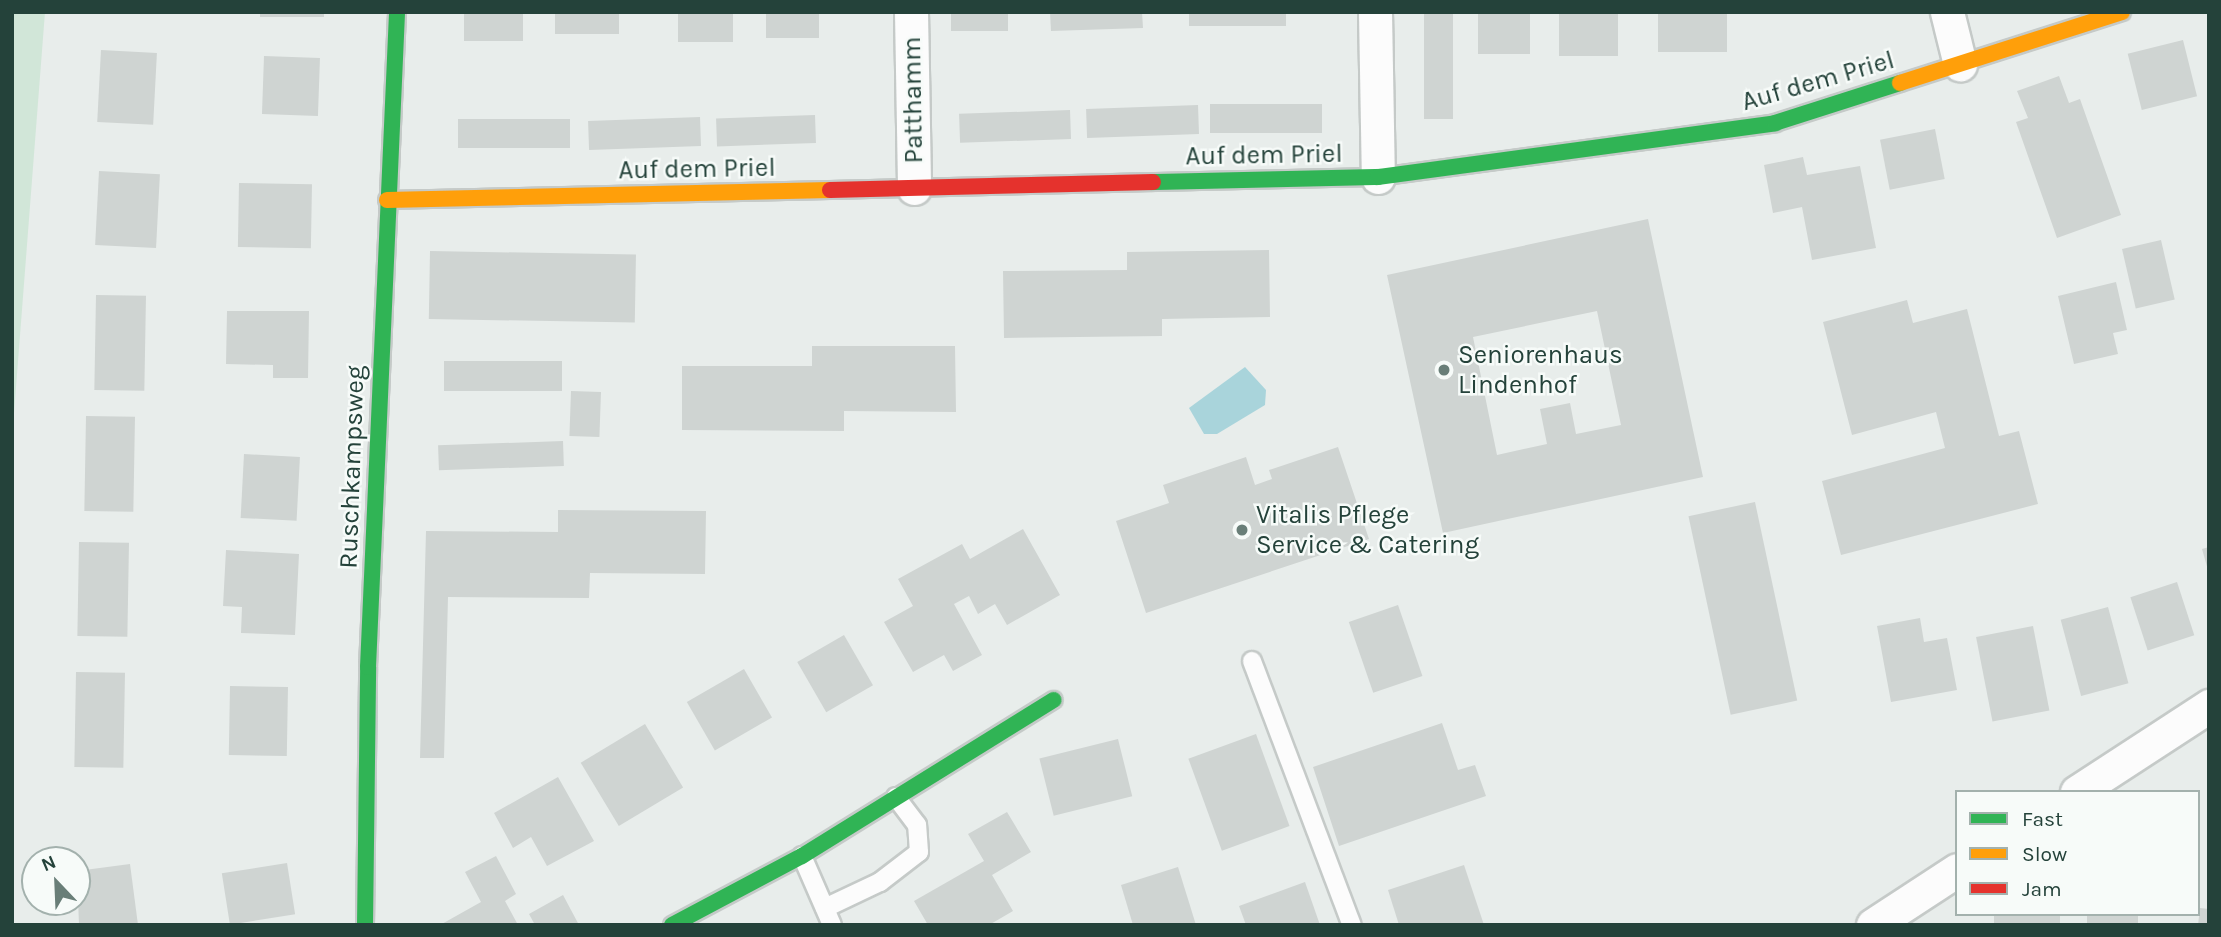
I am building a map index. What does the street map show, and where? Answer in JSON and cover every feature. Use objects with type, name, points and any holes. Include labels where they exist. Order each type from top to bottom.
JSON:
[{"type":"street","name":"Ruschkampsweg","points":[[365,925],[387,201],[397,12]]},
{"type":"street","name":"Patthamm","points":[[911,12],[914,188]]},
{"type":"street","points":[[1375,12],[1378,177]]},
{"type":"street","points":[[1947,12],[1961,64]]},
{"type":"street","name":"Auf dem Priel","points":[[387,201],[1378,177],[1775,123],[2122,12]]},
{"type":"street","points":[[672,925],[802,856],[1054,700]]},
{"type":"street","points":[[2080,790],[2209,706]]},
{"type":"street","points":[[1873,925],[1955,871]]},
{"type":"lane","points":[[1252,661],[1352,925]]},
{"type":"lane","points":[[825,908],[880,882],[919,852],[917,825],[896,797]]},
{"type":"lane","points":[[802,856],[832,925]]},
{"type":"green space","points":[[12,12],[45,12],[12,439]]},
{"type":"water","points":[[1245,367],[1266,390],[1265,405],[1217,434],[1204,434],[1189,408]]},
{"type":"building","points":[[260,12],[324,12],[324,17],[260,17]]},
{"type":"building","points":[[464,12],[523,12],[523,41],[464,41]]},
{"type":"building","points":[[555,12],[619,12],[619,34],[555,34]]},
{"type":"building","points":[[678,12],[733,12],[733,42],[678,42]]},
{"type":"building","points":[[766,12],[819,12],[819,38],[766,38]]},
{"type":"building","points":[[951,12],[1008,12],[1008,31],[951,31]]},
{"type":"building","points":[[1050,12],[1142,12],[1143,28],[1051,31]]},
{"type":"building","points":[[1189,12],[1286,12],[1286,26],[1189,26]]},
{"type":"building","points":[[1424,12],[1453,12],[1453,119],[1424,119]]},
{"type":"building","points":[[1478,12],[1530,12],[1530,54],[1478,54]]},
{"type":"building","points":[[1559,12],[1618,12],[1618,56],[1559,56]]},
{"type":"building","points":[[1658,12],[1727,12],[1727,52],[1658,52]]},
{"type":"building","points":[[2183,40],[2197,96],[2142,110],[2128,54]]},
{"type":"building","points":[[101,50],[157,53],[153,125],[97,122]]},
{"type":"building","points":[[264,56],[320,58],[318,116],[262,114]]},
{"type":"building","points":[[2059,76],[2069,103],[2080,99],[2121,215],[2057,238],[2016,122],[2028,118],[2017,91]]},
{"type":"building","points":[[1210,104],[1322,104],[1322,133],[1210,133]]},
{"type":"building","points":[[1198,105],[1199,134],[1087,138],[1086,109]]},
{"type":"building","points":[[1070,110],[1071,139],[960,143],[959,114]]},
{"type":"building","points":[[815,115],[816,143],[717,146],[716,118]]},
{"type":"building","points":[[700,117],[701,146],[589,150],[588,121]]},
{"type":"building","points":[[458,119],[570,119],[570,148],[458,148]]},
{"type":"building","points":[[1935,129],[1945,179],[1890,190],[1880,140]]},
{"type":"building","points":[[1803,157],[1807,175],[1860,166],[1876,248],[1812,260],[1802,207],[1773,213],[1764,165]]},
{"type":"building","points":[[99,171],[160,174],[156,248],[95,245]]},
{"type":"building","points":[[239,183],[312,184],[311,248],[238,247]]},
{"type":"building","name":"Seniorenhaus Lindenhof","points":[[1648,219],[1703,477],[1443,533],[1387,275]],"holes":[[[1597,311],[1621,425],[1576,434],[1570,403],[1540,409],[1547,444],[1497,455],[1473,337]]]},
{"type":"building","points":[[2161,240],[2175,299],[2136,308],[2122,249]]},
{"type":"building","points":[[1269,250],[1270,317],[1162,319],[1162,336],[1004,338],[1003,271],[1127,270],[1127,252]]},
{"type":"building","points":[[430,251],[636,255],[635,323],[429,319]]},
{"type":"building","points":[[2116,282],[2127,330],[2113,333],[2118,354],[2074,364],[2058,296]]},
{"type":"building","points":[[96,295],[146,296],[144,391],[94,390]]},
{"type":"building","points":[[1907,300],[1913,323],[1967,309],[1999,436],[2019,431],[2038,504],[1841,555],[1822,481],[1945,448],[1936,412],[1852,435],[1823,322]]},
{"type":"building","points":[[227,311],[309,311],[308,378],[273,378],[273,365],[226,364]]},
{"type":"building","points":[[812,346],[955,346],[956,412],[844,411],[844,431],[682,430],[682,366],[812,366]]},
{"type":"building","points":[[444,361],[562,361],[562,391],[444,391]]},
{"type":"building","points":[[571,391],[601,392],[599,437],[569,436]]},
{"type":"building","points":[[86,416],[135,417],[133,512],[84,511]]},
{"type":"building","points":[[563,441],[564,466],[439,470],[438,445]]},
{"type":"building","name":"Vitalis Pflege Service & Catering","points":[[1338,447],[1369,539],[1146,613],[1116,521],[1169,503],[1163,485],[1246,457],[1255,485],[1272,479],[1269,470]]},
{"type":"building","points":[[244,454],[300,457],[297,521],[241,518]]},
{"type":"building","points":[[1755,502],[1797,701],[1731,715],[1688,516]]},
{"type":"building","points":[[558,510],[706,511],[705,574],[590,573],[589,598],[448,597],[444,758],[420,758],[426,531],[558,532]]},
{"type":"building","points":[[1023,529],[1060,595],[1007,625],[995,604],[978,614],[969,596],[954,604],[982,655],[953,671],[944,655],[913,672],[884,622],[913,606],[898,579],[962,544],[970,559]]},
{"type":"building","points":[[79,542],[129,543],[127,637],[77,636]]},
{"type":"building","points":[[2209,547],[2209,570],[2208,570],[2202,549]]},
{"type":"building","points":[[226,550],[299,554],[295,635],[241,633],[242,607],[223,606]]},
{"type":"building","points":[[2177,582],[2194,635],[2148,650],[2130,597]]},
{"type":"building","points":[[1398,605],[1422,676],[1373,693],[1349,622]]},
{"type":"building","points":[[2108,607],[2128,683],[2081,696],[2061,620]]},
{"type":"building","points":[[1920,618],[1924,642],[1947,638],[1957,690],[1891,702],[1877,626]]},
{"type":"building","points":[[2033,626],[2049,710],[1992,721],[1976,637]]},
{"type":"building","points":[[844,635],[873,685],[826,712],[797,662]]},
{"type":"building","points":[[744,669],[772,717],[715,750],[687,702]]},
{"type":"building","points":[[76,672],[125,673],[123,768],[74,767]]},
{"type":"building","points":[[230,686],[288,687],[287,756],[229,755]]},
{"type":"building","points":[[1442,723],[1458,770],[1475,765],[1486,796],[1339,846],[1313,767]]},
{"type":"building","points":[[645,724],[683,787],[619,826],[581,763]]},
{"type":"building","points":[[1256,734],[1290,826],[1222,851],[1188,759]]},
{"type":"building","points":[[1118,739],[1132,796],[1054,816],[1039,759]]},
{"type":"building","points":[[558,777],[594,841],[547,866],[531,837],[513,848],[494,813]]},
{"type":"building","points":[[1007,812],[1031,852],[992,875],[1013,911],[989,925],[928,925],[914,901],[984,861],[968,834]]},
{"type":"building","points":[[496,856],[516,894],[505,901],[518,925],[440,925],[481,902],[465,872]]},
{"type":"building","points":[[287,863],[295,914],[230,925],[222,873]]},
{"type":"building","points":[[130,864],[138,925],[79,925],[79,916],[91,916],[91,869]]},
{"type":"building","points":[[1464,865],[1484,925],[1399,925],[1388,890]]},
{"type":"building","points":[[1178,867],[1196,925],[1133,925],[1121,885]]},
{"type":"building","points":[[1305,882],[1320,925],[1246,925],[1239,906]]},
{"type":"building","points":[[563,895],[579,925],[535,925],[529,914]]},
{"type":"building","points":[[2200,908],[2209,909],[2209,925],[2198,925]]},
{"type":"building","points":[[1994,916],[2060,916],[2060,925],[1994,925]]},
{"type":"building","points":[[2087,916],[2138,916],[2138,925],[2087,925]]},
{"type":"traffic: fast","points":[[365,925],[368,667],[397,12]]},
{"type":"traffic: fast","points":[[1153,182],[1378,177],[1775,123],[1900,83]]},
{"type":"traffic: fast","points":[[672,925],[802,856],[1054,700]]},
{"type":"traffic: slow","points":[[1900,83],[2122,12]]},
{"type":"traffic: slow","points":[[387,200],[830,190]]},
{"type":"traffic: jam","points":[[830,190],[1153,182]]},
{"type":"place","name":"Seniorenhaus Lindenhof","points":[[1444,370]]},
{"type":"place","name":"Vitalis Pflege Service & Catering","points":[[1242,530]]}]
